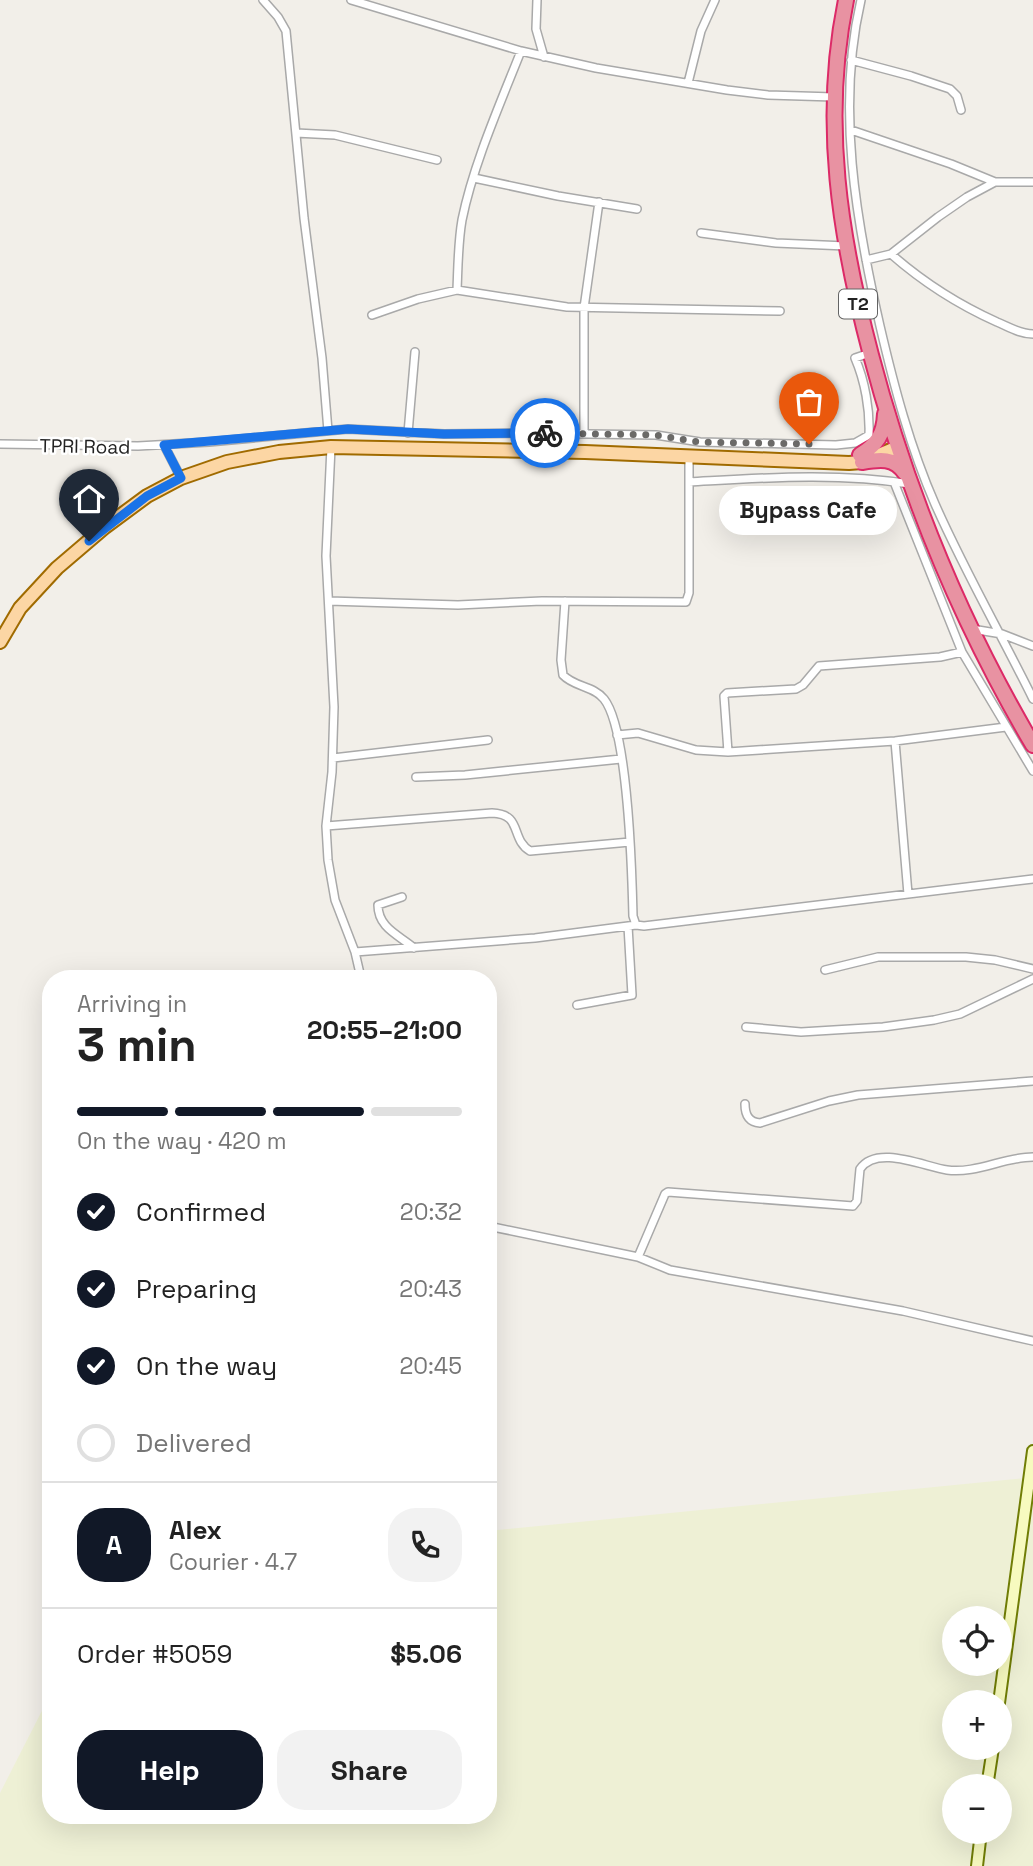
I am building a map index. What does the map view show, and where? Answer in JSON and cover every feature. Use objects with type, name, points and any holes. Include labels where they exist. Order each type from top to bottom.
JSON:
[{"type":"highway","name":"T2","points":[[846,0],[834,97],[838,200],[870,353],[897,443],[905,482],[971,629],[1033,744]]},
{"type":"highway","points":[[861,458],[881,437],[885,409]]},
{"type":"highway","points":[[861,458],[890,460],[902,469],[905,482]]},
{"type":"main road","points":[[0,642],[20,608],[57,568],[147,496],[181,478],[227,462],[279,452],[331,447],[815,461],[861,458],[897,443]]},
{"type":"street","points":[[263,0],[286,31],[328,431]]},
{"type":"street","points":[[351,0],[544,57],[768,95],[834,97]]},
{"type":"street","points":[[537,0],[536,29],[544,57]]},
{"type":"street","points":[[688,83],[701,32],[715,0]]},
{"type":"street","points":[[861,0],[851,60],[852,168],[866,260],[889,365],[911,440],[935,504],[1033,699]]},
{"type":"street","points":[[457,290],[462,221],[492,126],[521,51]]},
{"type":"street","points":[[851,60],[950,89],[957,96],[961,110]]},
{"type":"street","points":[[851,130],[995,182],[1033,182]]},
{"type":"street","points":[[296,133],[334,135],[437,160]]},
{"type":"street","points":[[474,178],[637,208]]},
{"type":"street","points":[[866,260],[891,254],[938,217],[995,182]]},
{"type":"street","points":[[584,433],[584,307],[599,202]]},
{"type":"street","points":[[701,233],[776,243],[846,246]]},
{"type":"street","points":[[891,254],[928,285],[954,302],[1018,331],[1033,334]]},
{"type":"street","points":[[372,315],[418,299],[457,290],[547,305],[780,311]]},
{"type":"street","points":[[408,433],[415,352]]},
{"type":"street","name":"TPRI Road","points":[[0,444],[164,445],[348,429],[408,433],[656,435],[699,442],[836,445],[855,443],[869,435],[870,421],[855,358],[870,353]]},
{"type":"street","points":[[164,445],[181,478]]},
{"type":"street","points":[[331,447],[326,527],[333,682],[333,758],[326,826],[333,891],[359,970]]},
{"type":"street","points":[[329,601],[458,605],[565,601],[686,602],[689,593],[689,456]]},
{"type":"street","points":[[689,482],[818,478],[905,482],[962,652],[1033,771]]},
{"type":"street","points":[[565,601],[561,660],[563,675],[605,701],[617,735],[631,842],[632,995],[577,1005]]},
{"type":"street","points":[[971,629],[1002,634],[1033,646]]},
{"type":"street","points":[[728,752],[724,696],[727,693],[796,689],[803,685],[815,668],[825,665],[940,657],[962,652]]},
{"type":"street","points":[[617,735],[638,733],[696,750],[728,752],[895,741],[1006,727]]},
{"type":"street","points":[[333,758],[488,740]]},
{"type":"street","points":[[895,741],[908,894]]},
{"type":"street","points":[[416,777],[465,775],[621,759]]},
{"type":"street","points":[[326,826],[501,813],[514,824],[520,840],[530,851],[631,842]]},
{"type":"street","points":[[355,952],[535,938],[1033,878]]},
{"type":"street","points":[[402,897],[378,905],[378,911],[387,929],[415,948]]},
{"type":"street","points":[[825,970],[878,957],[966,957],[995,960],[1033,970]]},
{"type":"street","points":[[746,1027],[801,1032],[883,1027],[934,1020],[960,1014],[1033,979]]},
{"type":"street","points":[[745,1104],[748,1118],[760,1123],[829,1101],[858,1095],[1033,1081]]},
{"type":"street","points":[[638,1257],[668,1192],[853,1206],[857,1201],[860,1169],[868,1161],[907,1159],[957,1171],[1012,1158],[1033,1157]]},
{"type":"street","points":[[497,1228],[638,1257],[670,1270],[903,1311],[1033,1341]]},
{"type":"street","points":[[1001,1690],[1033,1451]]},
{"type":"street","points":[[976,1866],[979,1844]]},
{"type":"green space","points":[[1025,1478],[1024,1492],[1033,1491],[1033,1866],[0,1866],[0,1793],[42,1711],[42,1824],[497,1824],[497,1530]]},
{"type":"way so far","points":[[545,433],[656,435],[699,442],[809,444]]},
{"type":"place","name":"Bypass Cafe","points":[[809,444]]},
{"type":"route","points":[[89,541],[147,496],[181,478],[164,445],[348,429],[444,434],[545,433]]}]
